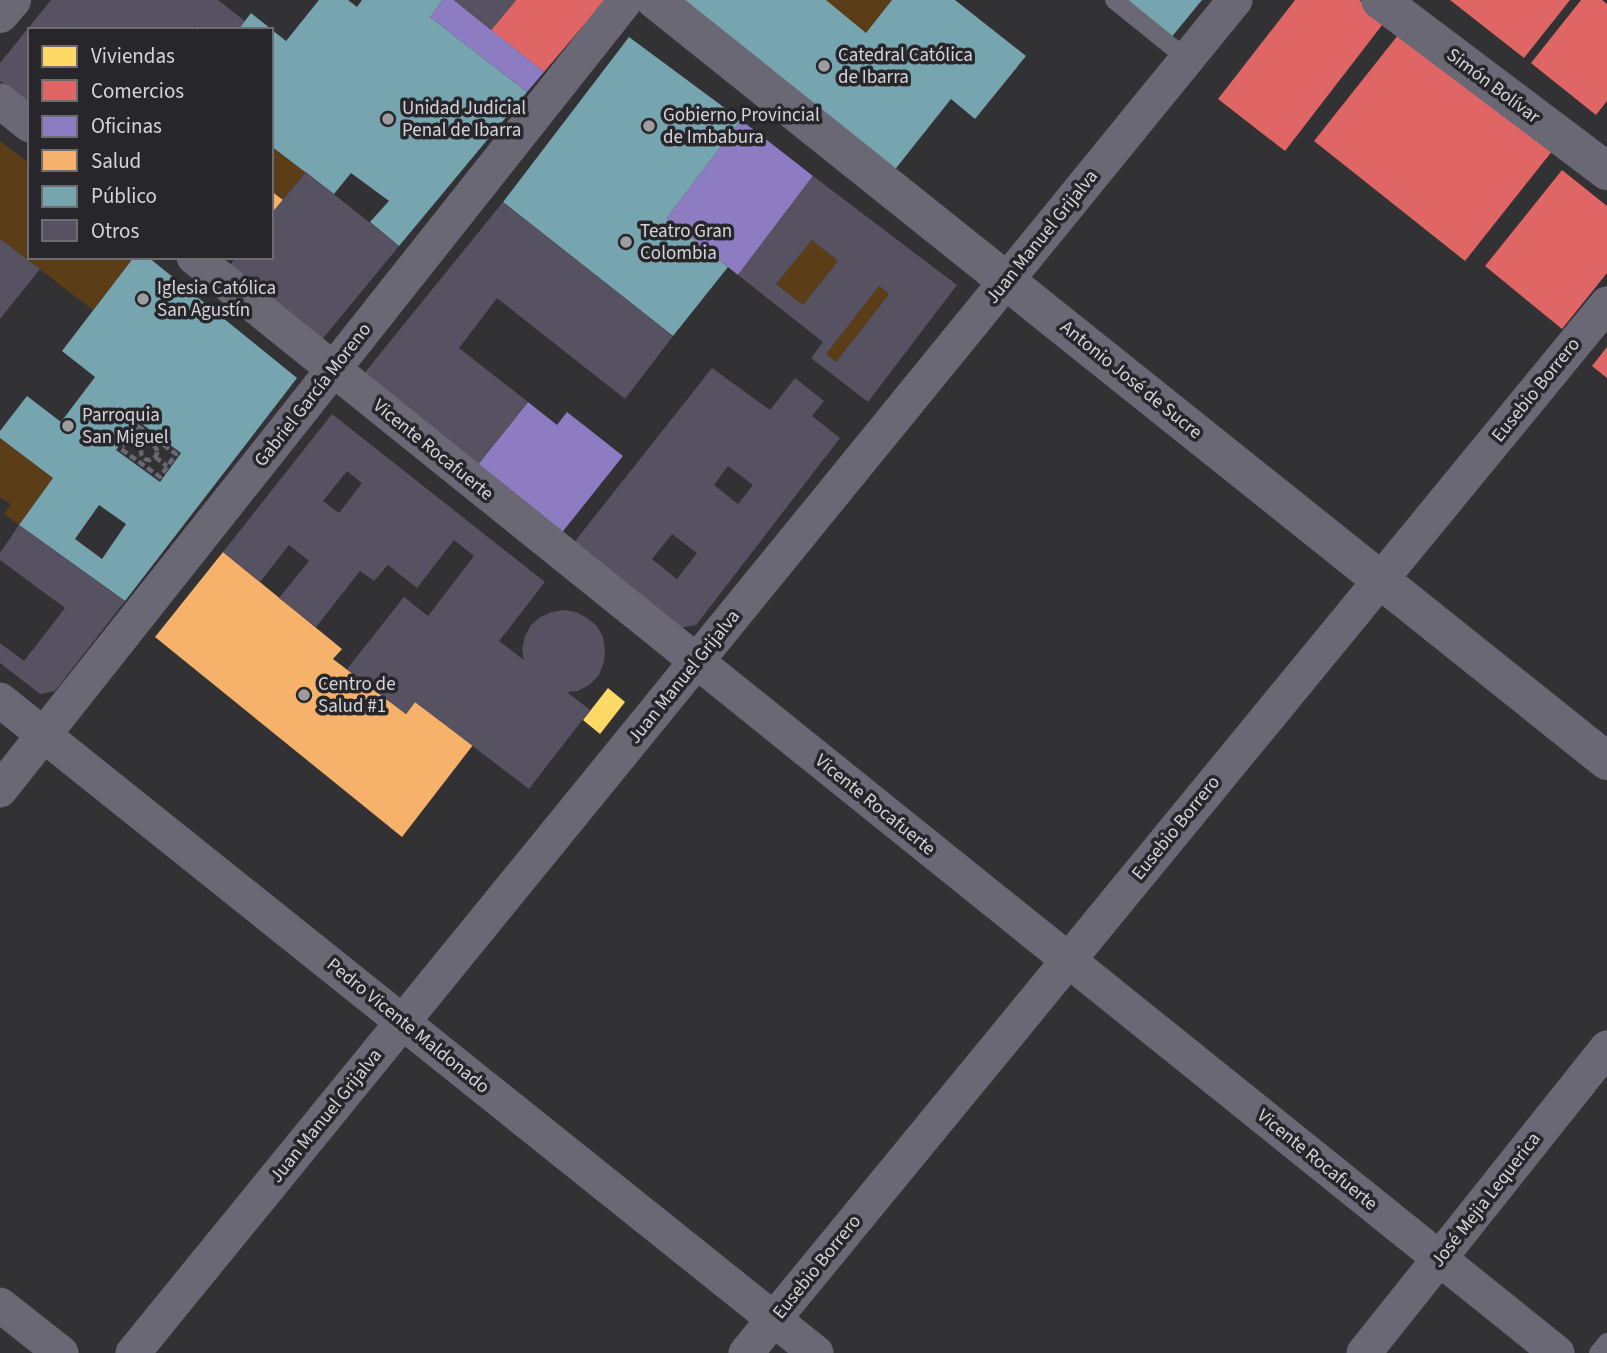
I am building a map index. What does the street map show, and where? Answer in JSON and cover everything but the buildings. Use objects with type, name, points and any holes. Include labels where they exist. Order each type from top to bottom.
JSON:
[{"type":"street","points":[[0,14],[12,0]]},
{"type":"street","name":"Gabriel García Moreno","points":[[0,790],[626,0]]},
{"type":"street","name":"Antonio José de Sucre","points":[[655,0],[1607,761]]},
{"type":"street","name":"Juan Manuel Grijalva","points":[[133,1353],[1235,0]]},
{"type":"street","name":"Simón Bolívar","points":[[1380,0],[1607,171]]},
{"type":"street","points":[[0,101],[28,123]]},
{"type":"street","name":"Vicente Rocafuerte","points":[[196,259],[1557,1353]]},
{"type":"street","name":"Eusebio Borrero","points":[[746,1353],[1607,304]]},
{"type":"street","name":"Pedro Vicente Maldonado","points":[[0,700],[816,1353]]},
{"type":"street","name":"José Mejia Lequerica","points":[[1364,1353],[1607,1048]]},
{"type":"street","points":[[0,1305],[61,1353]]},
{"type":"lane","points":[[1114,0],[1187,59]]},
{"type":"lane","points":[[1598,1353],[1607,1342]]},
{"type":"path","points":[[138,426],[155,443],[176,454],[160,477],[142,461],[121,449],[129,438],[138,426]]},
{"type":"path","points":[[129,438],[142,447]]},
{"type":"path","points":[[142,447],[155,443]]},
{"type":"path","points":[[155,443],[155,457]]},
{"type":"path","points":[[142,447],[142,461]]},
{"type":"path","points":[[142,461],[155,457]]},
{"type":"path","points":[[155,457],[167,466]]},
{"type":"shaded area","points":[[826,0],[892,0],[866,33]]},
{"type":"shaded area","points":[[0,141],[28,162],[28,259],[132,259],[93,310],[0,239]]},
{"type":"shaded area","points":[[273,147],[306,172],[283,200],[273,192]]},
{"type":"shaded area","points":[[812,240],[838,261],[803,305],[776,284]]},
{"type":"shaded area","points":[[879,286],[889,294],[836,362],[826,354]]},
{"type":"shaded area","points":[[0,438],[53,478],[19,525],[4,514],[11,504],[0,497]]},
{"type":"place","name":"Catedral Católica de Ibarra","points":[[824,66]]},
{"type":"place","name":"Unidad Judicial Penal de Ibarra","points":[[388,119]]},
{"type":"place","name":"Gobierno Provincial de Imbabura","points":[[649,126]]},
{"type":"place","name":"Teatro Gran Colombia","points":[[626,242]]},
{"type":"place","name":"Iglesia Católica San Agustín","points":[[143,299]]},
{"type":"place","name":"Parroquia San Miguel","points":[[68,426]]},
{"type":"place","name":"Centro de Salud #1","points":[[304,695]]}]
